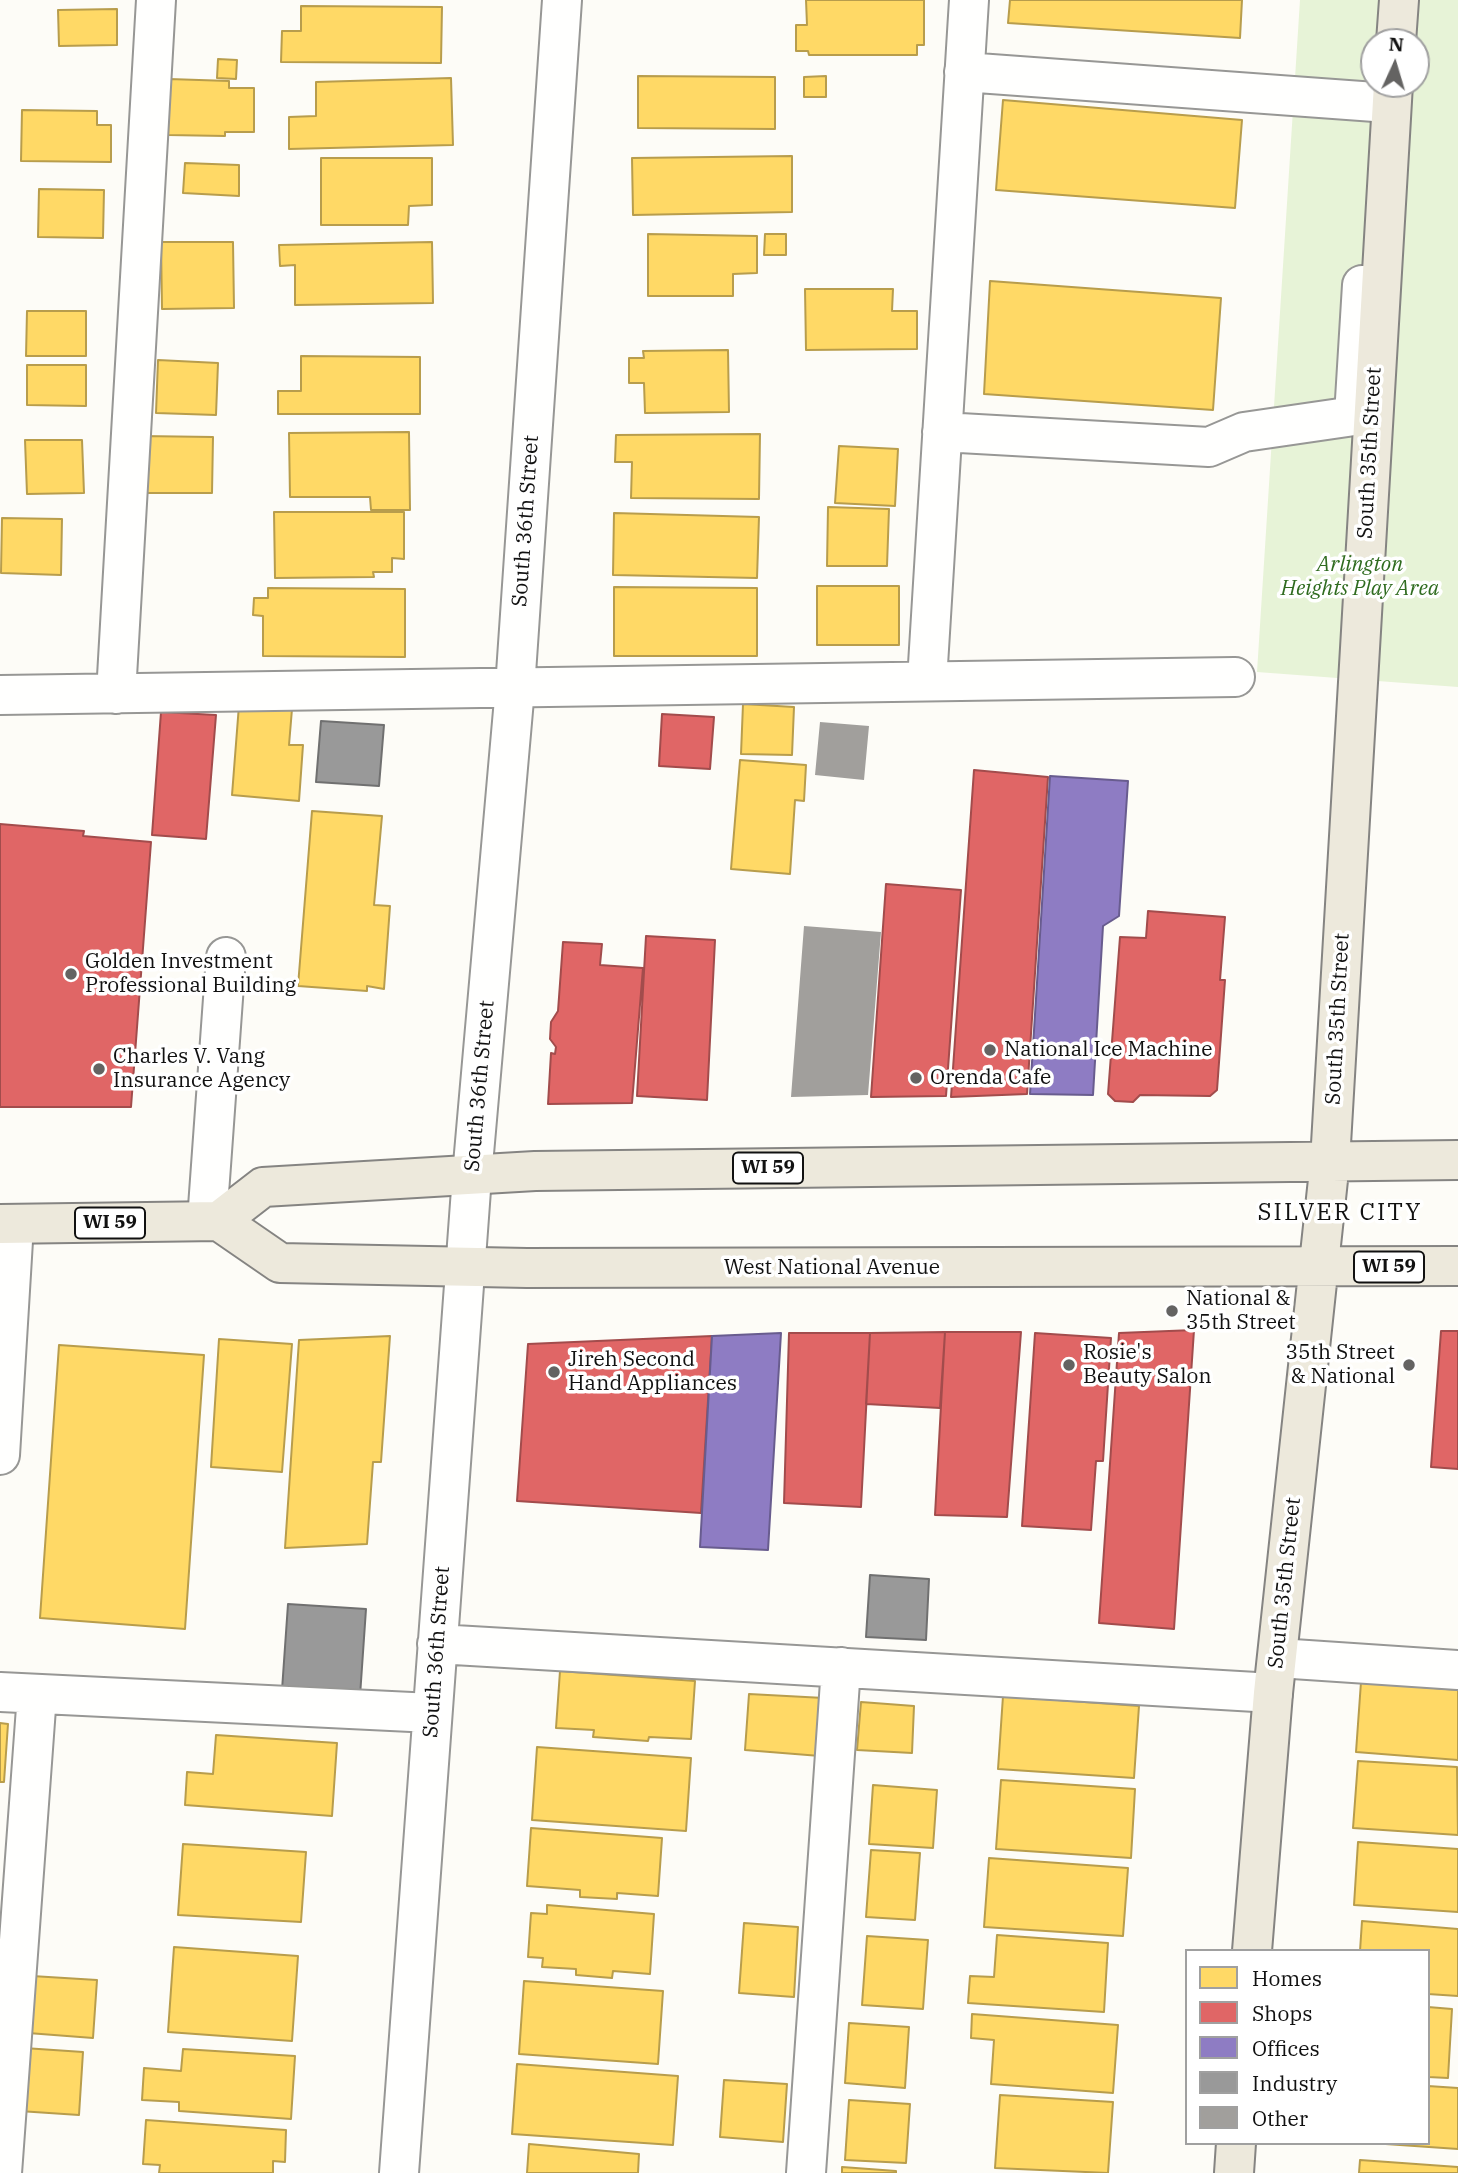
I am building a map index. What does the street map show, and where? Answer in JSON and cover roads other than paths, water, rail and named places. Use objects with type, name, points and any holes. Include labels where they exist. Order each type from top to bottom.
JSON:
[{"type":"main road","points":[[1397,28],[1399,0]]},
{"type":"main road","name":"South 35th Street","points":[[1252,1949],[1275,1676],[1330,1161],[1368,464],[1381,98]]},
{"type":"main road","name":"WI 59","points":[[7,1224],[213,1221],[262,1187],[535,1171],[1458,1160]]},
{"type":"main road","name":"West National Avenue","points":[[213,1221],[281,1263],[466,1268],[1458,1266]]},
{"type":"main road","points":[[1234,2173],[1236,2145]]},
{"type":"street","points":[[116,694],[156,0]]},
{"type":"street","name":"South 36th Street","points":[[399,2173],[472,1176],[515,688],[562,0]]},
{"type":"street","points":[[926,681],[969,0]]},
{"type":"street","points":[[1380,28],[1382,0]]},
{"type":"street","points":[[964,72],[1360,89]]},
{"type":"street","points":[[942,432],[1209,447],[1244,432],[1354,416],[1380,98]]},
{"type":"street","points":[[0,695],[1235,677]]},
{"type":"street","points":[[213,1221],[226,957]]},
{"type":"street","points":[[0,1455],[7,1224]]},
{"type":"street","points":[[437,1644],[841,1667],[1275,1676],[1458,1671]]},
{"type":"street","points":[[806,2173],[841,1667]]},
{"type":"street","points":[[0,1692],[432,1713]]},
{"type":"street","points":[[2,2173],[37,1694]]},
{"type":"place","name":"Golden Investment Professional Building","points":[[71,974]]},
{"type":"place","name":"National Ice Machine","points":[[990,1050]]},
{"type":"place","name":"Charles V. Vang Insurance Agency","points":[[99,1069]]},
{"type":"place","name":"Orenda Cafe","points":[[916,1078]]},
{"type":"place","name":"National & 35th Street","points":[[1172,1311]]},
{"type":"place","name":"Rosie's Beauty Salon","points":[[1069,1365]]},
{"type":"place","name":"35th Street & National","points":[[1409,1365]]},
{"type":"place","name":"Jireh Second Hand Appliances","points":[[554,1372]]},
{"type":"district","name":"SILVER CITY","points":[[1340,1213]]},
{"type":"park label","name":"Arlington Heights Play Area","points":[[1360,577]]}]
